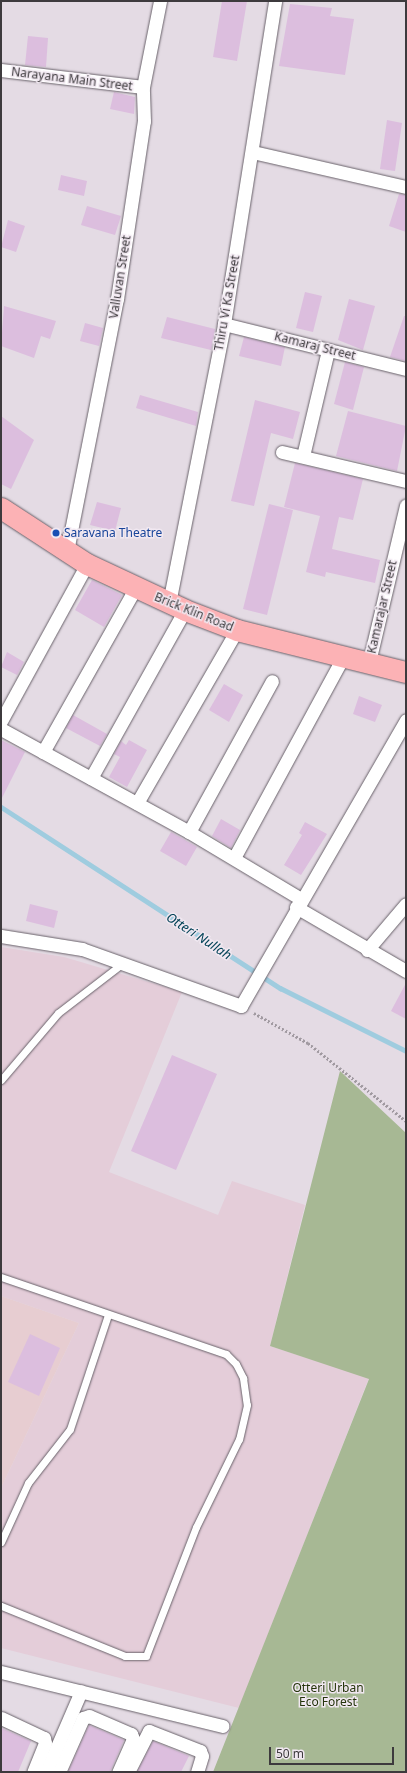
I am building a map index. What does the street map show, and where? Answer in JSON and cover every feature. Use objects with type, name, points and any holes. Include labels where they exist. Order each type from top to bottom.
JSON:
[{"type":"main road","name":"Brick Klin Road","points":[[1,508],[87,564],[177,606],[237,630],[406,672]]},
{"type":"street","name":"Valluvan Street","points":[[67,551],[117,300],[144,121],[143,87],[160,1]]},
{"type":"street","name":"Thiru Vi Ka Street","points":[[91,778],[177,606],[253,152],[275,1]]},
{"type":"street","name":"Narayana Main Street","points":[[1,70],[143,87]]},
{"type":"street","points":[[253,152],[406,187]]},
{"type":"street","name":"Kamaraj Street","points":[[224,324],[406,369]]},
{"type":"street","points":[[303,456],[328,350]]},
{"type":"street","points":[[282,452],[406,481]]},
{"type":"street","name":"Kamarajar Street","points":[[369,662],[406,505]]},
{"type":"street","points":[[1,721],[87,564]]},
{"type":"street","points":[[43,752],[136,587]]},
{"type":"street","points":[[137,803],[237,630]]},
{"type":"street","points":[[234,858],[343,657]]},
{"type":"street","points":[[189,832],[272,681]]},
{"type":"street","points":[[1,936],[82,949],[244,1001],[272,956],[298,903],[406,722]]},
{"type":"street","points":[[1,729],[234,858],[367,950],[406,971]]},
{"type":"street","points":[[367,950],[404,911]]},
{"type":"street","points":[[1,1672],[223,1726]]},
{"type":"street","points":[[46,1772],[81,1691]]},
{"type":"street","points":[[59,1772],[83,1718],[89,1716],[131,1734],[133,1739],[118,1772]]},
{"type":"street","points":[[1,1718],[44,1738],[45,1743],[33,1772]]},
{"type":"street","points":[[128,1772],[149,1731],[200,1751],[202,1756],[197,1772]]},
{"type":"lane","points":[[1,1080],[58,1013],[125,962]]},
{"type":"lane","points":[[1,1277],[108,1315],[226,1354],[236,1364],[243,1378],[247,1405],[239,1439],[196,1527],[146,1656],[125,1656],[1,1606]]},
{"type":"lane","points":[[1,1542],[28,1483],[70,1428],[108,1315]]},
{"type":"path","points":[[244,1001],[308,1043],[406,1121]]},
{"type":"shaded area","points":[[1,947],[64,957],[182,992],[109,1172],[218,1215],[232,1181],[305,1205],[270,1346],[369,1378],[239,1708],[1,1648],[1,1488],[79,1323],[1,1296]]},
{"type":"shaded area","points":[[1,1296],[79,1323],[1,1488]]},
{"type":"green space","name":"Otteri Urban Eco Forest","points":[[340,1071],[406,1133],[406,1772],[213,1772],[369,1379],[270,1346]]},
{"type":"building","points":[[222,1],[247,1],[237,61],[213,57]]},
{"type":"building","points":[[290,4],[332,8],[330,16],[354,19],[345,75],[279,66]]},
{"type":"building","points":[[28,36],[48,38],[46,67],[25,65]]},
{"type":"building","points":[[114,92],[135,97],[134,114],[110,109]]},
{"type":"building","points":[[387,120],[402,123],[395,171],[380,169]]},
{"type":"building","points":[[61,175],[87,181],[84,196],[58,190]]},
{"type":"building","points":[[399,194],[406,195],[406,232],[389,226]]},
{"type":"building","points":[[87,206],[121,216],[115,235],[81,225]]},
{"type":"building","points":[[8,220],[25,226],[16,252],[1,247]]},
{"type":"building","points":[[305,292],[322,296],[313,332],[296,328]]},
{"type":"building","points":[[349,299],[375,306],[363,350],[338,340]]},
{"type":"building","points":[[4,306],[56,321],[50,339],[41,336],[34,358],[1,346]]},
{"type":"building","points":[[404,316],[406,316],[406,361],[390,357]]},
{"type":"building","points":[[167,317],[215,329],[211,350],[161,338]]},
{"type":"building","points":[[85,323],[103,328],[99,346],[80,341]]},
{"type":"building","points":[[244,337],[285,347],[281,366],[239,356]]},
{"type":"building","points":[[345,362],[364,367],[353,410],[334,404]]},
{"type":"building","points":[[140,395],[198,412],[196,426],[136,408]]},
{"type":"building","points":[[255,400],[300,412],[293,439],[271,433],[254,506],[231,501]]},
{"type":"building","points":[[348,411],[406,426],[397,471],[336,456]]},
{"type":"building","points":[[1,416],[34,440],[11,489],[1,484]]},
{"type":"building","points":[[295,463],[363,479],[353,520],[339,517],[332,549],[380,560],[375,583],[326,572],[325,577],[306,572],[320,516],[284,507]]},
{"type":"building","points":[[97,502],[121,508],[115,531],[90,525]]},
{"type":"building","points":[[269,504],[293,510],[267,615],[243,609]]},
{"type":"building","points":[[92,580],[122,595],[104,627],[75,610]]},
{"type":"building","points":[[7,652],[24,662],[17,675],[1,667]]},
{"type":"building","points":[[224,684],[243,695],[229,722],[209,710]]},
{"type":"building","points":[[359,696],[382,705],[375,722],[353,714]]},
{"type":"building","points":[[73,715],[107,734],[100,746],[66,728]]},
{"type":"building","points":[[1,740],[25,752],[1,800]]},
{"type":"building","points":[[129,740],[147,750],[127,787],[109,777],[120,757],[114,754],[121,741],[126,745]]},
{"type":"building","points":[[221,819],[240,830],[231,848],[212,836]]},
{"type":"building","points":[[305,822],[327,834],[301,875],[284,865],[302,835],[299,833]]},
{"type":"building","points":[[171,832],[197,847],[186,866],[160,851]]},
{"type":"building","points":[[30,904],[58,911],[54,928],[26,921]]},
{"type":"building","points":[[406,983],[406,1019],[391,1011]]},
{"type":"building","points":[[172,1055],[217,1074],[176,1170],[131,1151]]},
{"type":"building","points":[[30,1334],[60,1348],[39,1396],[8,1382]]},
{"type":"building","points":[[89,1725],[124,1740],[110,1772],[68,1772]]},
{"type":"building","points":[[1,1728],[31,1741],[18,1772],[1,1772]]},
{"type":"building","points":[[153,1741],[189,1756],[181,1772],[137,1772]]},
{"type":"waterway","name":"Otteri Nullah","points":[[1,807],[280,988],[406,1051]]},
{"type":"place","name":"Saravana Theatre","points":[[56,533]]}]
